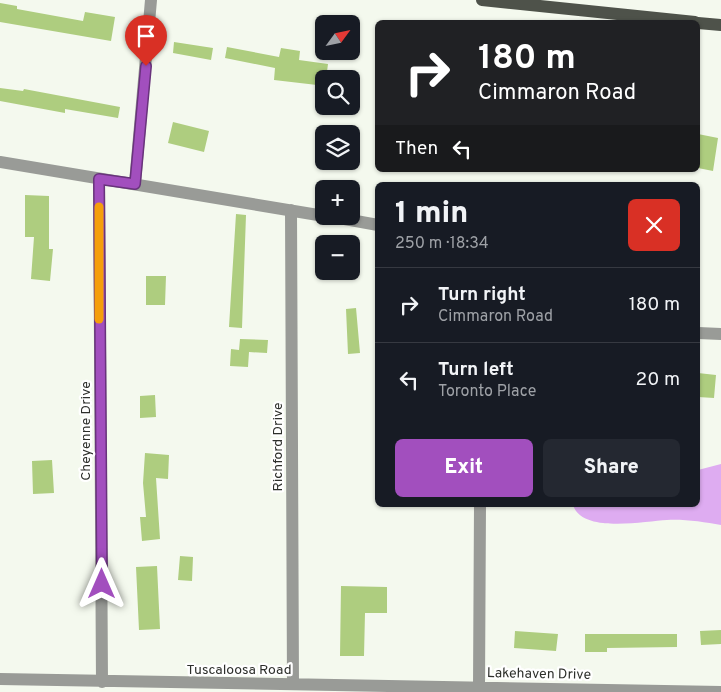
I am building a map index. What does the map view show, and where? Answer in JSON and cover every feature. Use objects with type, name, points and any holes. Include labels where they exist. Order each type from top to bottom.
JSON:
[{"type":"main road","points":[[482,0],[668,20]]},
{"type":"main road","points":[[700,23],[721,25]]},
{"type":"street","points":[[135,184],[151,0]]},
{"type":"street","points":[[0,162],[315,214]]},
{"type":"street","name":"Cheyenne Drive","points":[[99,179],[102,682]]},
{"type":"street","name":"Richford Drive","points":[[291,210],[293,684]]},
{"type":"street","points":[[360,222],[375,224]]},
{"type":"street","points":[[700,333],[721,334]]},
{"type":"street","name":"Lakehaven Drive","points":[[480,507],[479,687],[721,692]]},
{"type":"street","name":"Tuscaloosa Road","points":[[0,679],[102,682],[151,688],[293,684],[353,689],[479,687]]},
{"type":"shaded area","points":[[721,464],[721,525],[674,520],[615,524],[601,523],[588,520],[579,514],[574,507],[700,507],[700,469]]},
{"type":"building","points":[[0,3],[17,6],[17,9],[83,21],[85,12],[115,17],[111,41],[0,22]]},
{"type":"building","points":[[174,42],[213,48],[211,60],[173,53]]},
{"type":"building","points":[[227,47],[279,57],[281,48],[300,51],[299,60],[328,64],[327,70],[315,70],[315,85],[274,80],[275,68],[225,58]]},
{"type":"building","points":[[0,88],[23,91],[24,89],[120,107],[118,118],[65,109],[65,113],[0,101]]},
{"type":"building","points":[[173,122],[209,131],[204,152],[168,143]]},
{"type":"building","points":[[700,134],[718,138],[713,171],[700,168]]},
{"type":"building","points":[[25,195],[49,196],[49,249],[53,249],[50,281],[31,279],[34,237],[25,237]]},
{"type":"building","points":[[236,214],[246,215],[242,328],[229,327]]},
{"type":"building","points":[[146,276],[166,276],[165,305],[146,305]]},
{"type":"building","points":[[356,308],[360,353],[348,354],[346,309]]},
{"type":"building","points":[[240,339],[268,340],[267,353],[249,352],[248,367],[230,366],[231,349],[239,350]]},
{"type":"building","points":[[700,373],[716,375],[714,398],[700,397]]},
{"type":"building","points":[[155,395],[156,417],[140,418],[140,396]]},
{"type":"building","points":[[145,453],[169,455],[168,479],[156,478],[160,539],[142,541],[140,517],[146,517],[143,483]]},
{"type":"building","points":[[52,460],[54,493],[33,494],[32,461]]},
{"type":"building","points":[[180,556],[193,557],[192,581],[178,580]]},
{"type":"building","points":[[157,566],[160,629],[139,630],[136,567]]},
{"type":"building","points":[[341,586],[387,587],[387,613],[365,613],[364,656],[340,656]]},
{"type":"building","points":[[721,630],[721,644],[701,645],[700,631]]},
{"type":"building","points":[[515,631],[558,634],[556,651],[514,648]]},
{"type":"building","points":[[585,634],[677,634],[677,647],[607,648],[607,652],[585,652]]},
{"type":"slow traffic","points":[[99,207],[99,319]]},
{"type":"route","points":[[102,584],[99,179],[135,184],[146,66]]}]
